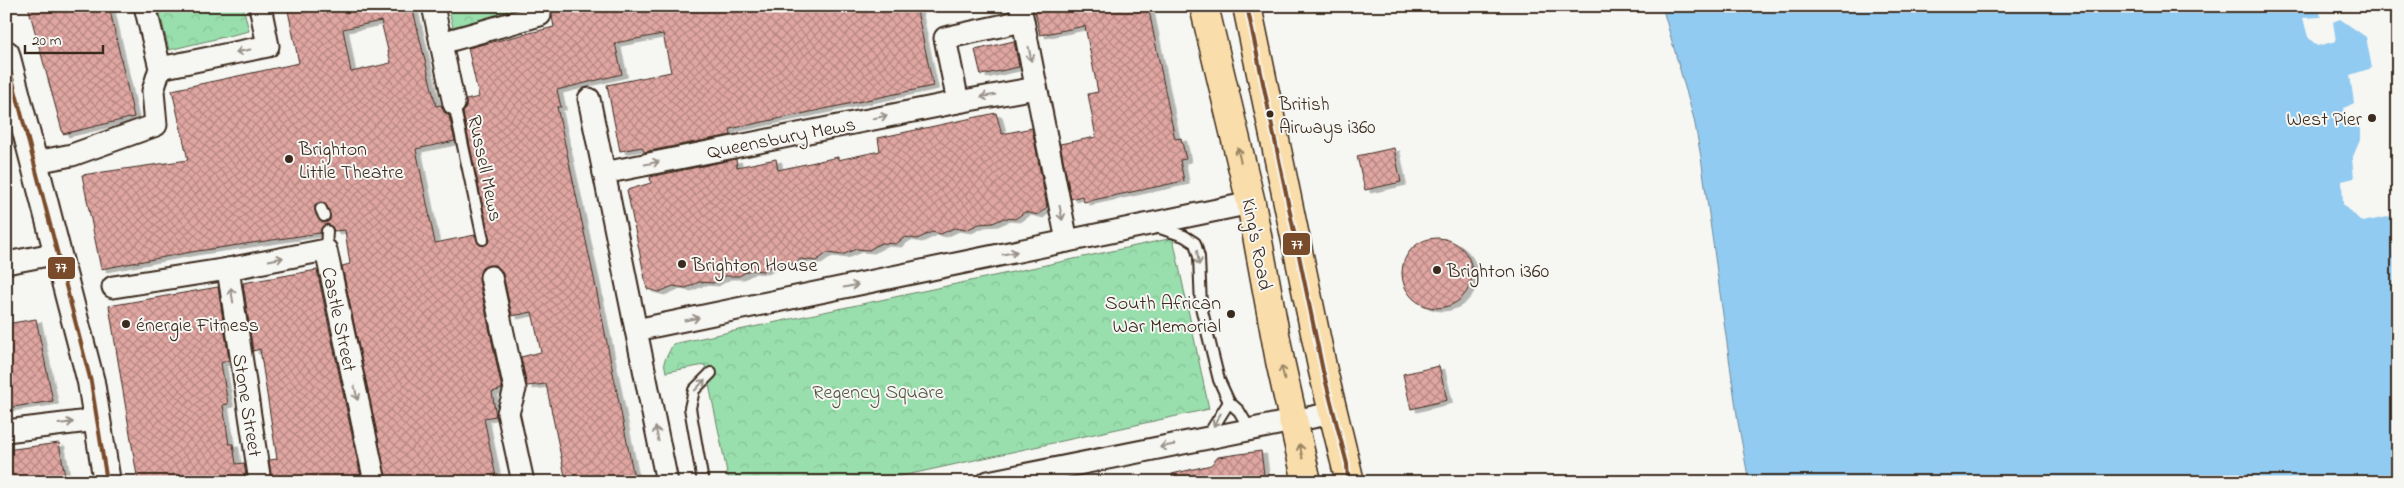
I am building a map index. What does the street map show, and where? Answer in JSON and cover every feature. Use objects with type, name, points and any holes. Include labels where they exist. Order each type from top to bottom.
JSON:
[{"type":"main road","name":"King's Road","points":[[1204,6],[1251,203],[1280,361],[1307,482]]},
{"type":"main road","name":"King's Road","points":[[1247,6],[1332,413],[1349,480]]},
{"type":"street","points":[[36,162],[72,155],[156,124],[153,91],[160,68],[145,6]]},
{"type":"street","points":[[160,68],[268,46],[260,6]]},
{"type":"street","points":[[433,6],[454,104]]},
{"type":"street","points":[[441,43],[540,15],[537,6]]},
{"type":"street","points":[[958,102],[945,38],[1022,14],[1067,241]]},
{"type":"street","points":[[6,54],[36,162],[91,382],[107,482]]},
{"type":"street","name":"Queensbury Mews","points":[[604,173],[1036,88]]},
{"type":"street","points":[[589,99],[666,482]]},
{"type":"street","points":[[636,330],[1251,203]]},
{"type":"street","name":"Castle Street","points":[[113,287],[228,269],[326,241],[375,482]]},
{"type":"street","points":[[6,263],[59,253]]},
{"type":"street","name":"Stone Street","points":[[228,269],[260,482]]},
{"type":"street","points":[[491,277],[516,389],[508,412],[523,482]]},
{"type":"street","points":[[988,482],[1249,428],[1332,413]]},
{"type":"street","points":[[6,431],[97,420]]},
{"type":"lane","name":"Russell Mews","points":[[454,104],[483,239]]},
{"type":"lane","points":[[1148,224],[1184,236],[1195,243],[1199,257],[1201,307],[1219,380],[1229,402],[1239,411],[1249,428]]},
{"type":"lane","points":[[703,482],[690,408],[694,390],[711,373]]},
{"type":"lane","points":[[1206,438],[1229,402]]},
{"type":"green space","points":[[158,6],[243,6],[249,31],[169,50]]},
{"type":"green space","points":[[448,6],[513,6],[514,12],[453,27]]},
{"type":"green space","name":"Regency Square","points":[[1173,238],[1209,409],[874,482],[729,482],[705,365],[666,372],[664,362],[673,344]]},
{"type":"water","points":[[1662,6],[2398,6],[2398,482],[1749,482],[1738,422],[1701,157],[1694,119]]},
{"type":"pier","name":"West Pier","points":[[2319,6],[2398,6],[2398,215],[2362,222],[2343,204],[2342,181],[2354,178],[2352,159],[2360,140],[2360,128],[2349,127],[2344,108],[2354,103],[2350,75],[2372,68],[2366,37],[2340,19],[2333,22],[2336,41],[2317,46],[2308,37],[2303,18],[2321,17]]},
{"type":"building","points":[[28,6],[109,6],[134,117],[63,134]]},
{"type":"building","points":[[287,6],[412,6],[436,106],[441,105],[444,112],[449,116],[455,141],[416,149],[435,243],[475,235],[480,245],[487,244],[490,241],[463,113],[466,107],[466,100],[479,97],[468,48],[554,27],[550,6],[916,6],[933,86],[730,129],[731,135],[644,152],[642,147],[620,151],[607,85],[671,72],[663,34],[615,43],[622,74],[557,90],[561,107],[557,107],[635,482],[594,482],[593,476],[566,481],[546,384],[527,386],[521,357],[541,352],[532,312],[512,316],[503,274],[495,265],[489,265],[482,268],[479,280],[502,389],[492,392],[496,416],[484,418],[497,482],[387,482],[342,266],[350,264],[345,230],[334,231],[327,224],[322,227],[320,233],[191,252],[101,269],[82,175],[188,160],[172,90],[299,63]],"holes":[[[381,21],[391,63],[351,72],[343,29]],[[321,202],[327,206],[330,214],[330,220],[326,222],[320,221],[315,211],[315,205]]]},
{"type":"building","points":[[1034,6],[1148,6],[1175,139],[1181,138],[1186,159],[1180,160],[1184,181],[1084,202],[1082,196],[1071,199],[1060,144],[1096,137],[1088,94],[1098,92],[1085,26],[1040,35]]},
{"type":"building","points":[[1014,41],[1019,67],[981,75],[975,50]]},
{"type":"building","points":[[996,113],[1002,134],[1032,128],[1047,207],[1038,215],[1025,212],[1015,219],[1004,218],[993,223],[979,224],[966,230],[954,228],[941,234],[932,232],[917,239],[905,237],[896,244],[881,243],[869,250],[856,249],[842,255],[827,253],[816,261],[801,259],[790,265],[776,264],[763,271],[750,270],[739,276],[725,276],[713,283],[699,282],[686,288],[673,286],[659,292],[647,289],[627,190],[651,183],[650,177],[736,159],[737,167],[776,159],[778,170],[838,157],[838,160],[880,151],[878,138]]},
{"type":"building","points":[[1394,148],[1401,182],[1365,190],[1357,156]]},
{"type":"building","name":"Brighton i360","points":[[1437,238],[1450,241],[1462,248],[1469,260],[1472,273],[1469,286],[1462,298],[1450,305],[1437,308],[1424,305],[1412,298],[1405,286],[1402,273],[1405,260],[1412,248],[1424,241]]},
{"type":"building","points":[[317,270],[362,482],[272,482],[269,460],[277,459],[260,349],[253,351],[243,283]]},
{"type":"building","points":[[218,287],[229,360],[221,363],[228,404],[223,405],[229,444],[233,444],[236,464],[244,463],[247,482],[138,482],[109,306]]},
{"type":"building","points":[[36,319],[53,401],[6,408],[6,324]]},
{"type":"building","points":[[1439,366],[1447,400],[1411,409],[1403,374]]},
{"type":"building","points":[[59,443],[66,482],[6,482],[6,450]]},
{"type":"building","points":[[1261,451],[1265,482],[1173,482],[1172,474],[1211,465],[1218,457]]},
{"type":"transit line","name":"77","points":[[1247,6],[1323,371],[1347,464],[1348,482]]},
{"type":"transit line","name":"77","points":[[6,55],[91,382],[107,482]]},
{"type":"place","name":"British Airways i360","points":[[1270,114]]},
{"type":"place","name":"West Pier","points":[[2372,118]]},
{"type":"place","name":"Brighton Little Theatre","points":[[289,159]]},
{"type":"place","name":"Brighton House","points":[[682,264]]},
{"type":"place","name":"Brighton i360","points":[[1437,270]]},
{"type":"place","name":"South African War Memorial","points":[[1231,314]]},
{"type":"place","name":"énergie Fitness","points":[[126,324]]}]
